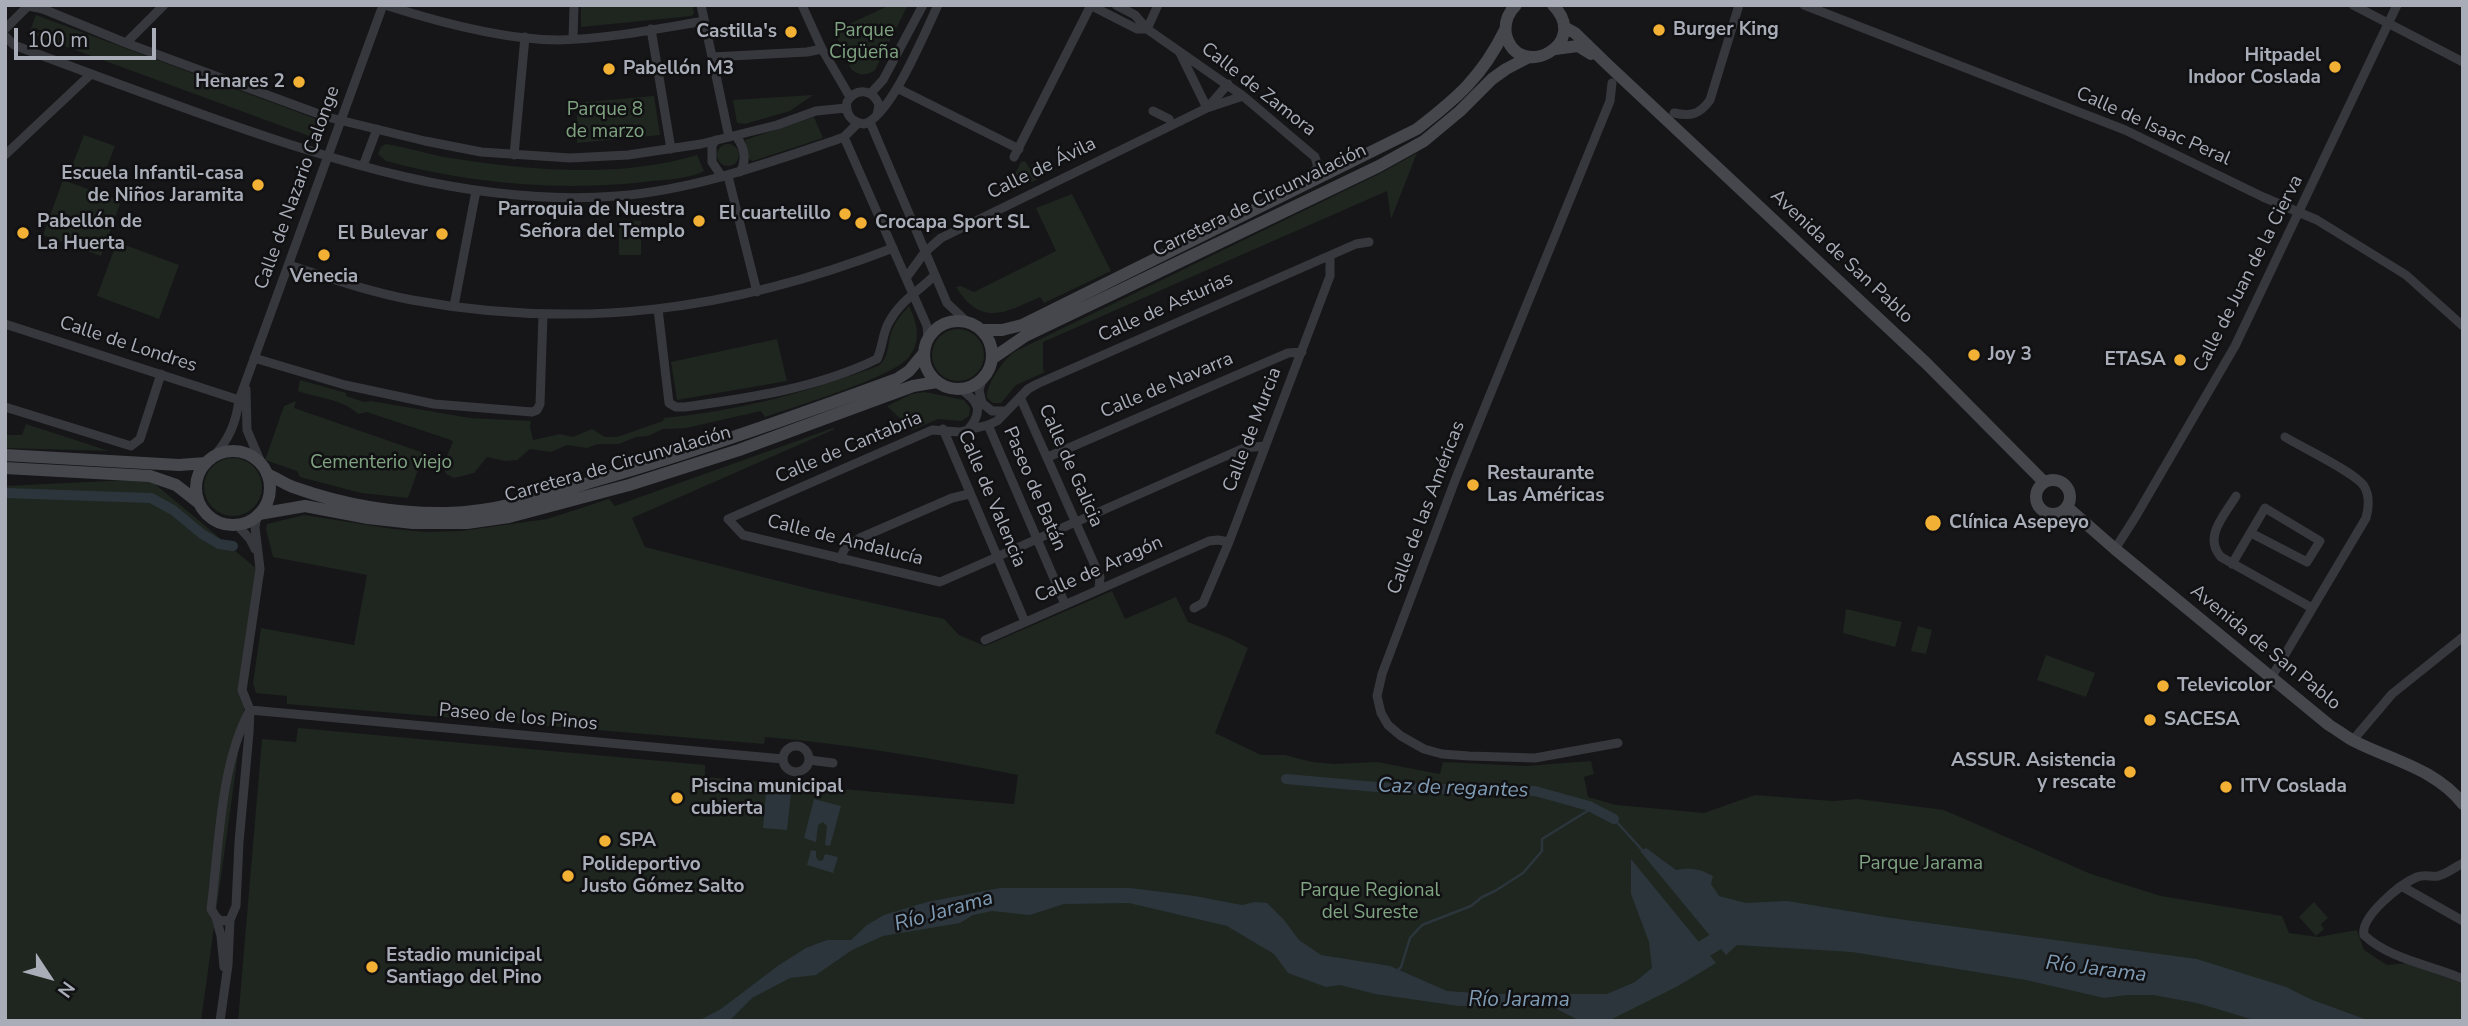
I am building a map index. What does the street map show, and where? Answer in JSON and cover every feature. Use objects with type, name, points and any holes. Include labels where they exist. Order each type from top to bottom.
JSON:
[{"type":"main road","name":"Avenida de San Pablo","points":[[1553,5],[1575,33],[1926,363],[2044,482]]},
{"type":"main road","name":"Carretera de Circunvalación","points":[[983,330],[1002,330],[1022,325],[1417,130],[1472,83],[1494,54],[1512,7]]},
{"type":"main road","points":[[1555,49],[1560,42],[1564,16]]},
{"type":"main road","points":[[1505,30],[1513,48],[1529,57]]},
{"type":"main road","name":"Avenida de San Pablo","points":[[1555,49],[1578,46],[1608,65]]},
{"type":"main road","name":"Carretera de Circunvalación","points":[[993,358],[1025,335],[1390,160],[1424,141],[1506,69],[1529,57],[1548,54],[1555,49]]},
{"type":"main road","points":[[955,320],[966,321],[983,330],[992,348],[993,358],[982,380],[960,389],[937,382],[925,364],[924,353],[928,338],[944,323],[955,320]]},
{"type":"main road","name":"Carretera de Circunvalación","points":[[265,470],[293,488],[332,499],[368,506],[445,513],[475,511],[561,491],[664,461],[791,419],[897,379],[909,371],[924,353]]},
{"type":"main road","name":"Carretera de Circunvalación","points":[[258,515],[305,506],[413,523],[467,523],[509,517],[629,485],[740,450],[913,386],[937,382]]},
{"type":"main road","points":[[5,455],[179,466],[210,460],[228,451],[243,452],[265,470],[270,492],[258,515],[237,525],[214,520],[199,503],[176,485],[150,476],[5,468]]},
{"type":"main road","points":[[199,503],[197,482],[210,460]]},
{"type":"main road","points":[[2052,479],[2064,486],[2070,496],[2067,507],[2053,514],[2042,509],[2036,499],[2036,492],[2044,482],[2052,479]]},
{"type":"main road","name":"Avenida de San Pablo","points":[[2067,507],[2329,725],[2353,740],[2422,770],[2460,799]]},
{"type":"street","points":[[126,43],[164,5]]},
{"type":"street","points":[[384,5],[447,23],[525,37],[573,39],[704,21]]},
{"type":"street","name":"Calle de Nazario Calonge","points":[[210,460],[231,432],[254,358],[384,5]]},
{"type":"street","points":[[573,39],[574,5]]},
{"type":"street","points":[[701,5],[732,136],[741,142],[745,157],[740,173]]},
{"type":"street","points":[[802,5],[822,49],[850,97]]},
{"type":"street","points":[[871,93],[883,80],[923,5]]},
{"type":"street","points":[[897,88],[1017,153],[1091,5]]},
{"type":"street","name":"Calle de Zamora","points":[[1091,5],[1137,29],[1147,29]]},
{"type":"street","name":"Calle de Zamora","points":[[1116,5],[1135,15],[1147,29],[1244,96],[1315,158],[1318,167],[1299,187]]},
{"type":"street","points":[[1147,29],[1158,5]]},
{"type":"street","points":[[1674,113],[1685,116],[1695,114],[1702,111],[1710,100],[1739,5]]},
{"type":"street","name":"Calle de Isaac Peral","points":[[1804,5],[2124,130],[2300,212],[2406,275],[2463,326]]},
{"type":"street","points":[[2353,5],[2463,62]]},
{"type":"street","name":"Calle de Juan de la Cierva","points":[[2115,549],[2235,346],[2397,5]]},
{"type":"street","points":[[5,29],[29,6],[43,9],[126,43],[327,117],[481,152],[594,158],[671,149],[732,136],[816,111],[846,108]]},
{"type":"street","points":[[5,36],[14,45],[91,74],[328,157],[410,179],[476,191],[555,197],[617,196],[687,187],[740,173],[844,137],[858,123],[874,118],[889,102],[937,6]]},
{"type":"street","points":[[651,29],[671,149]]},
{"type":"street","points":[[514,155],[525,37]]},
{"type":"street","points":[[712,57],[822,49]]},
{"type":"street","points":[[1179,50],[1208,108]]},
{"type":"street","points":[[5,155],[91,74]]},
{"type":"street","name":"Calle de las Américas","points":[[1612,83],[1610,101],[1456,478],[1382,674],[1377,695],[1381,713],[1392,729],[1424,749],[1442,754],[1535,758],[1618,743]]},
{"type":"street","name":"Calle de Ávila","points":[[1208,108],[1228,85]]},
{"type":"street","points":[[858,123],[852,120],[846,108],[850,97],[860,91],[871,93],[877,100],[874,118],[934,275],[947,303],[966,321]]},
{"type":"street","name":"Calle de Ávila","points":[[906,278],[925,252],[941,238],[1208,108],[1244,96]]},
{"type":"street","points":[[1153,111],[1169,119]]},
{"type":"street","points":[[363,166],[377,129]]},
{"type":"street","points":[[844,137],[927,326],[928,338]]},
{"type":"street","points":[[716,140],[712,145],[712,162],[725,176],[757,292]]},
{"type":"street","points":[[454,306],[476,191]]},
{"type":"street","name":"Calle de Asturias","points":[[988,425],[997,421],[1037,384],[1356,244],[1370,243]]},
{"type":"street","points":[[289,265],[382,293],[454,306],[543,315],[604,314],[719,301],[828,272],[893,248]]},
{"type":"street","name":"Calle de Murcia","points":[[1194,608],[1203,603],[1229,541],[1330,276],[1330,256]]},
{"type":"street","points":[[658,309],[669,403],[676,407],[685,407],[753,397],[830,377],[877,359],[888,323],[912,292],[934,275]]},
{"type":"street","points":[[254,358],[345,385],[434,404],[532,412],[537,410],[540,404],[543,315]]},
{"type":"street","name":"Calle de Londres","points":[[5,324],[239,400]]},
{"type":"street","name":"Calle de Navarra","points":[[1048,457],[1288,353],[1302,352]]},
{"type":"street","points":[[5,407],[131,446],[140,439],[161,374]]},
{"type":"street","name":"Paseo de Batán","points":[[982,380],[979,390],[982,403],[992,411],[1006,411]]},
{"type":"street","name":"Calle de Nazario Calonge","points":[[247,383],[247,430],[265,470]]},
{"type":"street","name":"Paseo de Batán","points":[[960,389],[976,402],[978,410],[974,424],[968,430]]},
{"type":"street","name":"Calle de Galicia","points":[[1020,397],[1048,457],[1073,523],[1100,577],[1099,589]]},
{"type":"street","name":"Paseo de Batán","points":[[988,425],[1065,604]]},
{"type":"street","name":"Calle de Cantabria","points":[[728,519],[932,430],[968,430],[988,425]]},
{"type":"street","name":"Calle de Valencia","points":[[943,429],[1025,622]]},
{"type":"street","points":[[2271,678],[2367,518],[2369,504],[2368,494],[2358,480],[2285,437]]},
{"type":"street","name":"Calle de Andalucía","points":[[728,519],[743,535],[940,582],[1244,448],[1265,446]]},
{"type":"street","points":[[840,559],[845,548],[860,538],[952,498],[969,494]]},
{"type":"street","points":[[2236,496],[2212,540],[2216,551],[2232,564],[2312,608]]},
{"type":"street","points":[[2232,564],[2265,508],[2320,541],[2307,562],[2251,533]]},
{"type":"street","points":[[220,1021],[228,965],[230,920],[236,906],[250,710],[242,690],[260,560],[255,527],[258,515]]},
{"type":"street","points":[[237,525],[250,538],[260,560]]},
{"type":"street","name":"Calle de Aragón","points":[[985,640],[1209,541],[1229,541]]},
{"type":"street","points":[[2353,740],[2392,694],[2463,637]]},
{"type":"street","points":[[226,976],[221,936],[211,909],[225,788],[238,731],[250,710]]},
{"type":"street","name":"Paseo de los Pinos","points":[[250,710],[783,759]]},
{"type":"street","name":"Paseo de los Pinos","points":[[799,747],[806,751],[808,760],[805,768],[797,772],[789,770],[783,759],[790,748],[799,747]]},
{"type":"street","name":"Paseo de los Pinos","points":[[808,760],[833,763]]},
{"type":"street","points":[[2463,863],[2442,875],[2420,875],[2381,903],[2362,928],[2364,935],[2376,944],[2410,960],[2463,979]]},
{"type":"street","points":[[2403,887],[2463,921]]},
{"type":"street","points":[[216,917],[221,921],[230,920]]},
{"type":"green space","points":[[581,5],[693,5],[694,14],[581,27]]},
{"type":"green space","name":"Parque Cigüeña","points":[[890,5],[908,5],[875,70],[866,74],[857,73],[851,69],[834,31]]},
{"type":"green space","points":[[36,15],[327,123],[320,140],[29,33]]},
{"type":"green space","points":[[813,95],[790,111],[745,124],[737,123],[733,100]]},
{"type":"green space","name":"Parque 8 de marzo","points":[[654,96],[660,135],[577,143],[577,103]]},
{"type":"green space","points":[[814,117],[823,138],[753,161],[749,159],[745,140]]},
{"type":"green space","points":[[84,135],[115,146],[101,182],[70,171]]},
{"type":"green space","points":[[386,144],[475,162],[571,170],[635,167],[667,163],[697,155],[704,171],[679,178],[619,184],[518,184],[451,175],[386,161],[378,154]]},
{"type":"green space","points":[[728,144],[736,147],[739,155],[736,163],[728,166],[720,163],[717,155],[720,147]]},
{"type":"green space","points":[[1417,153],[1391,219],[1387,191],[1043,342],[1045,372],[1016,385],[1001,403],[993,403],[987,398],[996,373],[1014,352]]},
{"type":"green space","points":[[1025,161],[1037,180],[1021,185],[1010,184],[1021,162]]},
{"type":"green space","points":[[63,180],[121,201],[101,256],[43,235]]},
{"type":"green space","points":[[1072,194],[1111,271],[1044,303],[1040,297],[1016,308],[995,313],[975,308],[966,300],[956,287],[961,286],[974,292],[1056,251],[1036,208]]},
{"type":"green space","points":[[619,220],[641,221],[641,255],[619,255]]},
{"type":"green space","points":[[117,242],[179,265],[159,319],[97,296]]},
{"type":"green space","points":[[909,306],[917,338],[909,357],[900,365],[842,391],[765,417],[761,411],[686,428],[663,429],[619,444],[598,444],[587,448],[567,445],[551,452],[530,449],[517,460],[505,461],[487,457],[474,473],[454,478],[446,474],[443,465],[453,442],[451,440],[367,412],[358,414],[338,402],[298,391],[300,380],[346,393],[346,396],[364,402],[470,418],[531,421],[533,440],[560,434],[573,437],[592,429],[605,437],[617,437],[663,421],[664,418],[719,411],[773,399],[878,366],[886,354],[890,335],[899,317]]},
{"type":"green space","points":[[958,329],[977,336],[984,355],[977,374],[958,381],[939,374],[932,355],[939,336]]},
{"type":"green space","points":[[777,339],[787,381],[677,400],[671,362]]},
{"type":"green space","points":[[925,392],[964,400],[970,408],[969,416],[961,421],[938,419],[912,430],[887,406],[912,394]]},
{"type":"green space","name":"Cementerio viejo","points":[[296,401],[294,408],[424,453],[408,498],[361,493],[300,477],[297,471],[265,460],[284,406]]},
{"type":"green space","points":[[26,424],[109,451],[5,448],[5,435],[22,435]]},
{"type":"green space","points":[[835,429],[632,518],[645,547],[810,589],[944,619],[959,635],[985,646],[1112,591],[1125,619],[1176,597],[1188,622],[1248,648],[1215,733],[1261,755],[1285,755],[1334,764],[1377,762],[1440,774],[1443,762],[1525,766],[1591,761],[1594,774],[1584,777],[1588,797],[1616,805],[1704,813],[1755,795],[1833,801],[1858,799],[1944,810],[2091,874],[2161,896],[2282,916],[2289,933],[2318,937],[2357,930],[2364,950],[2387,965],[2410,963],[2463,984],[2463,1021],[238,1021],[262,739],[296,742],[298,728],[705,765],[705,777],[1014,804],[1018,775],[861,748],[765,737],[764,744],[287,704],[287,696],[256,693],[253,683],[261,628],[354,645],[367,575],[273,557],[267,524],[304,515],[426,532],[461,531],[547,519],[609,499],[615,506]]},
{"type":"green space","points":[[227,458],[239,458],[254,466],[262,481],[262,493],[254,508],[239,516],[227,516],[212,508],[204,493],[204,481],[212,466]]},
{"type":"green space","points":[[149,479],[263,574],[201,1021],[5,1021],[5,486]]},
{"type":"green space","points":[[1846,609],[1902,622],[1895,647],[1843,633]]},
{"type":"green space","points":[[1918,626],[1932,630],[1926,654],[1911,651]]},
{"type":"green space","points":[[2046,655],[2095,673],[2086,697],[2037,680]]},
{"type":"green space","points":[[2314,902],[2328,918],[2321,924],[2324,929],[2316,936],[2299,917]]},
{"type":"water","points":[[766,792],[791,794],[787,830],[763,828]]},
{"type":"water","points":[[814,799],[841,806],[830,846],[825,845],[827,826],[823,822],[818,825],[816,842],[804,838]]},
{"type":"water","points":[[1646,848],[1676,870],[1695,869],[1713,876],[1711,884],[1719,896],[1746,903],[1787,901],[1891,918],[2197,959],[2286,987],[2310,999],[2370,1021],[2254,1020],[2197,1003],[2153,995],[2104,998],[2026,980],[1852,952],[1737,945],[1726,955],[1640,851]]},
{"type":"water","points":[[811,850],[816,851],[819,861],[823,860],[825,854],[838,857],[833,873],[807,865]]},
{"type":"water","points":[[1631,859],[1716,963],[1678,986],[1610,1020],[1580,1021],[1553,1007],[1527,1004],[1459,1006],[1375,994],[1340,985],[1326,987],[1288,973],[1274,954],[1227,926],[1129,903],[1064,904],[1030,915],[992,911],[973,915],[960,923],[883,936],[852,950],[816,975],[790,978],[752,998],[729,1021],[698,1021],[721,1009],[806,948],[827,940],[851,940],[867,925],[884,915],[927,902],[1000,888],[1130,888],[1242,905],[1267,903],[1299,940],[1321,955],[1390,966],[1447,991],[1489,994],[1607,994],[1635,982],[1652,968],[1649,942],[1631,894]]},
{"type":"waterway","name":"Caz de regantes","points":[[5,493],[151,498],[173,510],[219,544],[233,546]]},
{"type":"waterway","name":"Caz de regantes","points":[[1286,779],[1388,788],[1535,791],[1589,806],[1614,819]]},
{"type":"waterway","points":[[1397,971],[1401,967],[1410,938],[1422,925],[1471,906],[1523,873],[1542,851],[1542,839],[1589,810],[1614,819],[1644,852]]},
{"type":"waterway","name":"Río Jarama","points":[[1684,961],[1735,930]]},
{"type":"place","name":"Burger King","points":[[1659,30]]},
{"type":"place","name":"Castilla's","points":[[791,32]]},
{"type":"place","name":"Hitpadel Indoor Coslada","points":[[2335,67]]},
{"type":"place","name":"Pabellón M3","points":[[609,69]]},
{"type":"place","name":"Henares 2","points":[[299,82]]},
{"type":"place","name":"Escuela Infantil-casa de Niños Jaramita","points":[[258,185]]},
{"type":"place","name":"El cuartelillo","points":[[845,214]]},
{"type":"place","name":"Parroquia de Nuestra Señora del Templo","points":[[699,221]]},
{"type":"place","name":"Crocapa Sport SL","points":[[861,223]]},
{"type":"place","name":"Pabellón de La Huerta","points":[[23,233]]},
{"type":"place","name":"El Bulevar","points":[[442,234]]},
{"type":"place","name":"Venecia","points":[[324,255]]},
{"type":"place","name":"Joy 3","points":[[1974,355]]},
{"type":"place","name":"ETASA","points":[[2180,360]]},
{"type":"place","name":"Restaurante Las Américas","points":[[1473,485]]},
{"type":"place","name":"Clínica Asepeyo","points":[[1933,523]]},
{"type":"place","name":"Televicolor","points":[[2163,686]]},
{"type":"place","name":"SACESA","points":[[2150,720]]},
{"type":"place","name":"ASSUR. Asistencia y rescate","points":[[2130,772]]},
{"type":"place","name":"ITV Coslada","points":[[2226,787]]},
{"type":"place","name":"Piscina municipal cubierta","points":[[677,798]]},
{"type":"place","name":"SPA","points":[[605,841]]},
{"type":"place","name":"Polideportivo Justo Gómez Salto","points":[[568,876]]},
{"type":"place","name":"Estadio municipal Santiago del Pino","points":[[372,967]]},
{"type":"park label","name":"Parque Jarama","points":[[1921,864]]},
{"type":"park label","name":"Parque Regional del Sureste","points":[[1370,902]]}]
